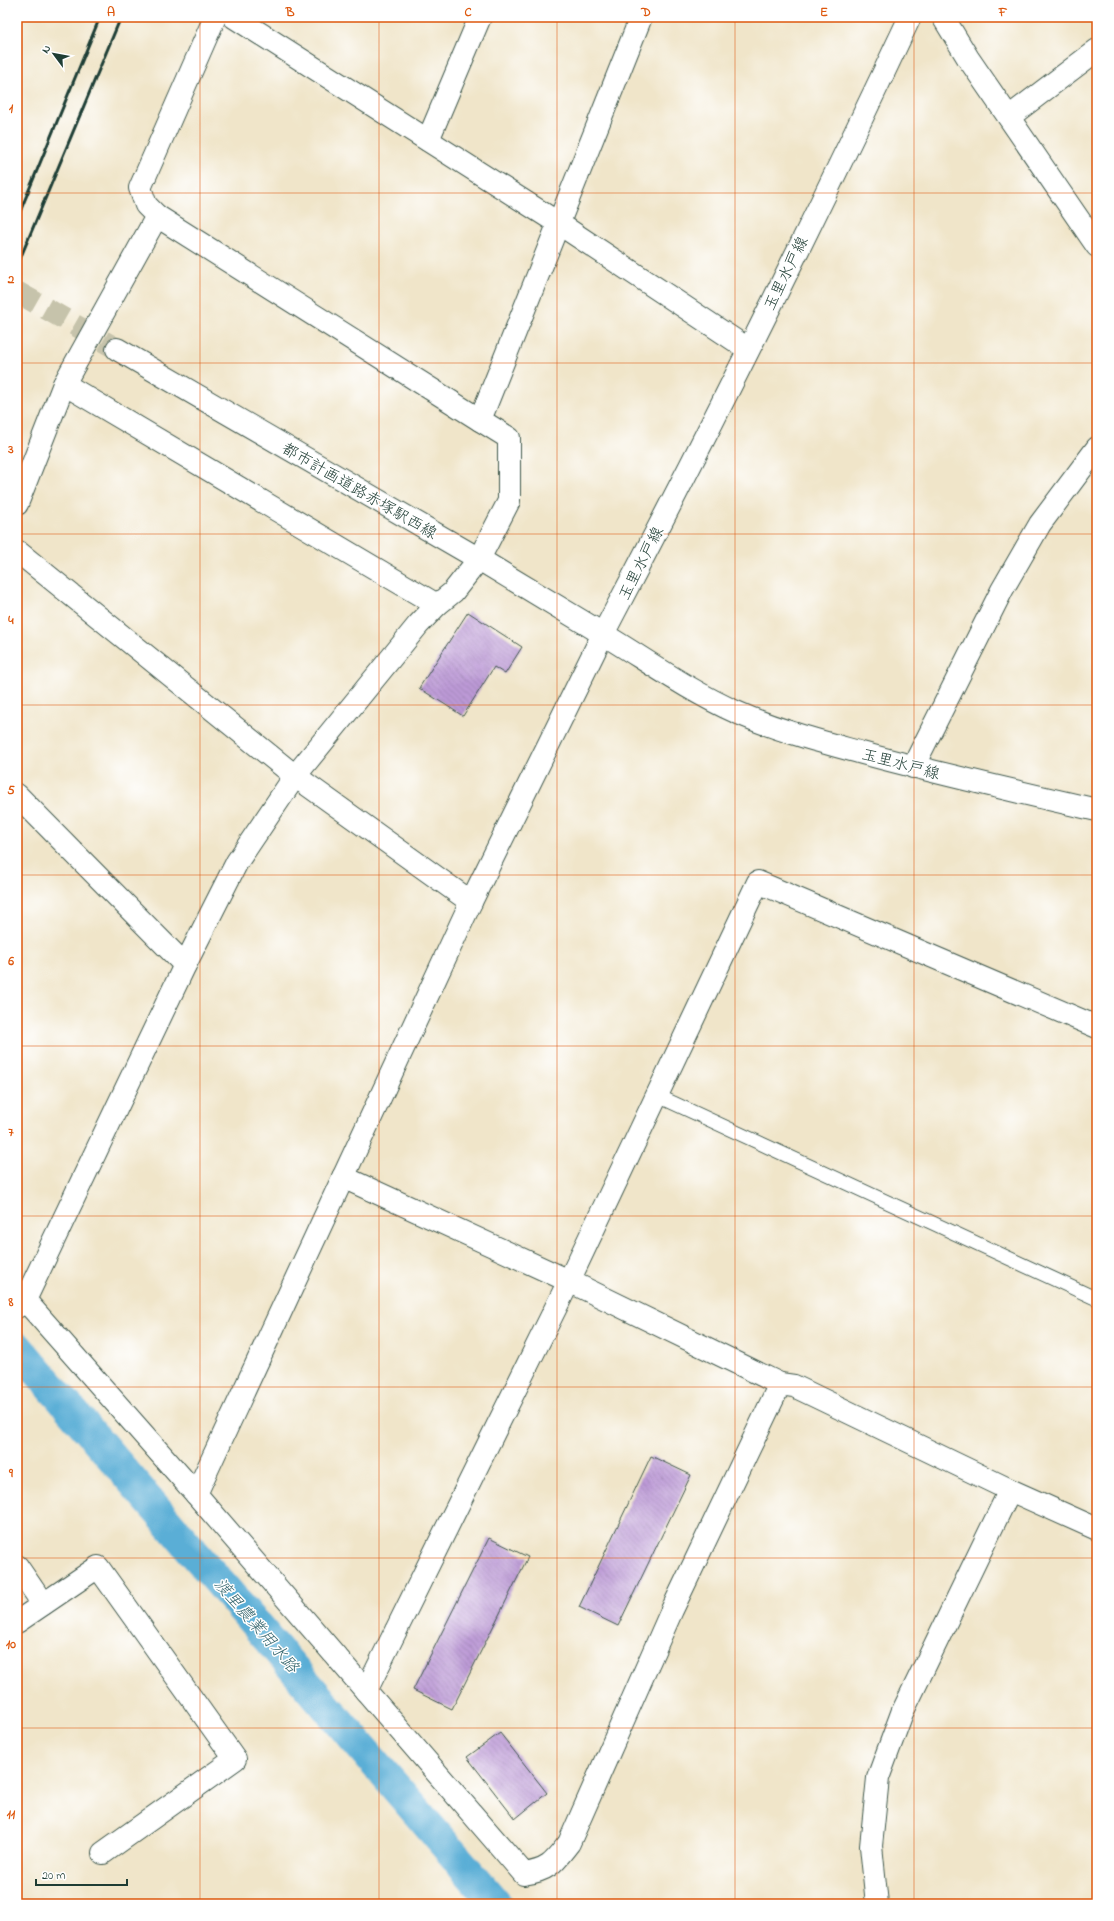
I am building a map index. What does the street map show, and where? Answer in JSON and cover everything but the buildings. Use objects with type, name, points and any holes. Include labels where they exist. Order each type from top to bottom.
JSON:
[{"type":"street","points":[[215,17],[140,188],[146,205],[157,216],[508,438],[509,501],[479,559],[453,592],[437,605],[418,625],[295,776],[237,862],[20,1299],[196,1494],[524,1874],[537,1872],[551,1865],[569,1843],[672,1610],[780,1384]]},
{"type":"street","points":[[234,17],[558,223],[748,349]]},
{"type":"street","points":[[428,140],[480,17]]},
{"type":"street","points":[[480,420],[641,17]]},
{"type":"street","name":"玉里水戸線","points":[[910,17],[748,349],[603,634],[690,687],[735,712],[811,739],[913,767],[1097,810]]},
{"type":"street","points":[[943,17],[968,58],[1097,246]]},
{"type":"street","points":[[1009,117],[1097,50]]},
{"type":"street","points":[[17,504],[64,384],[157,216]]},
{"type":"street","name":"都市計画道路赤塚駅西線","points":[[116,349],[479,559],[603,634]]},
{"type":"street","points":[[64,384],[437,605]]},
{"type":"street","points":[[913,767],[1002,590],[1040,524],[1097,448]]},
{"type":"street","points":[[17,551],[295,776],[471,902]]},
{"type":"street","points":[[196,1494],[471,902],[603,634]]},
{"type":"street","points":[[17,795],[185,965]]},
{"type":"street","points":[[366,1692],[569,1281],[758,882],[1097,1027]]},
{"type":"street","points":[[342,1177],[569,1281],[780,1384],[794,1386],[1010,1490],[1097,1528]]},
{"type":"street","points":[[877,1904],[871,1846],[878,1778],[902,1713],[1010,1490]]},
{"type":"street","points":[[17,1566],[43,1604]]},
{"type":"street","points":[[17,1622],[98,1567],[235,1759],[103,1853]]},
{"type":"lane","points":[[656,1095],[1097,1299]]},
{"type":"waterway","name":"渡里農業用水路","points":[[17,1347],[496,1904]]},
{"type":"tunnel","points":[[17,292],[117,349]]},
{"type":"railway","points":[[17,219],[100,17]]},
{"type":"railway","points":[[17,266],[121,17]]}]
